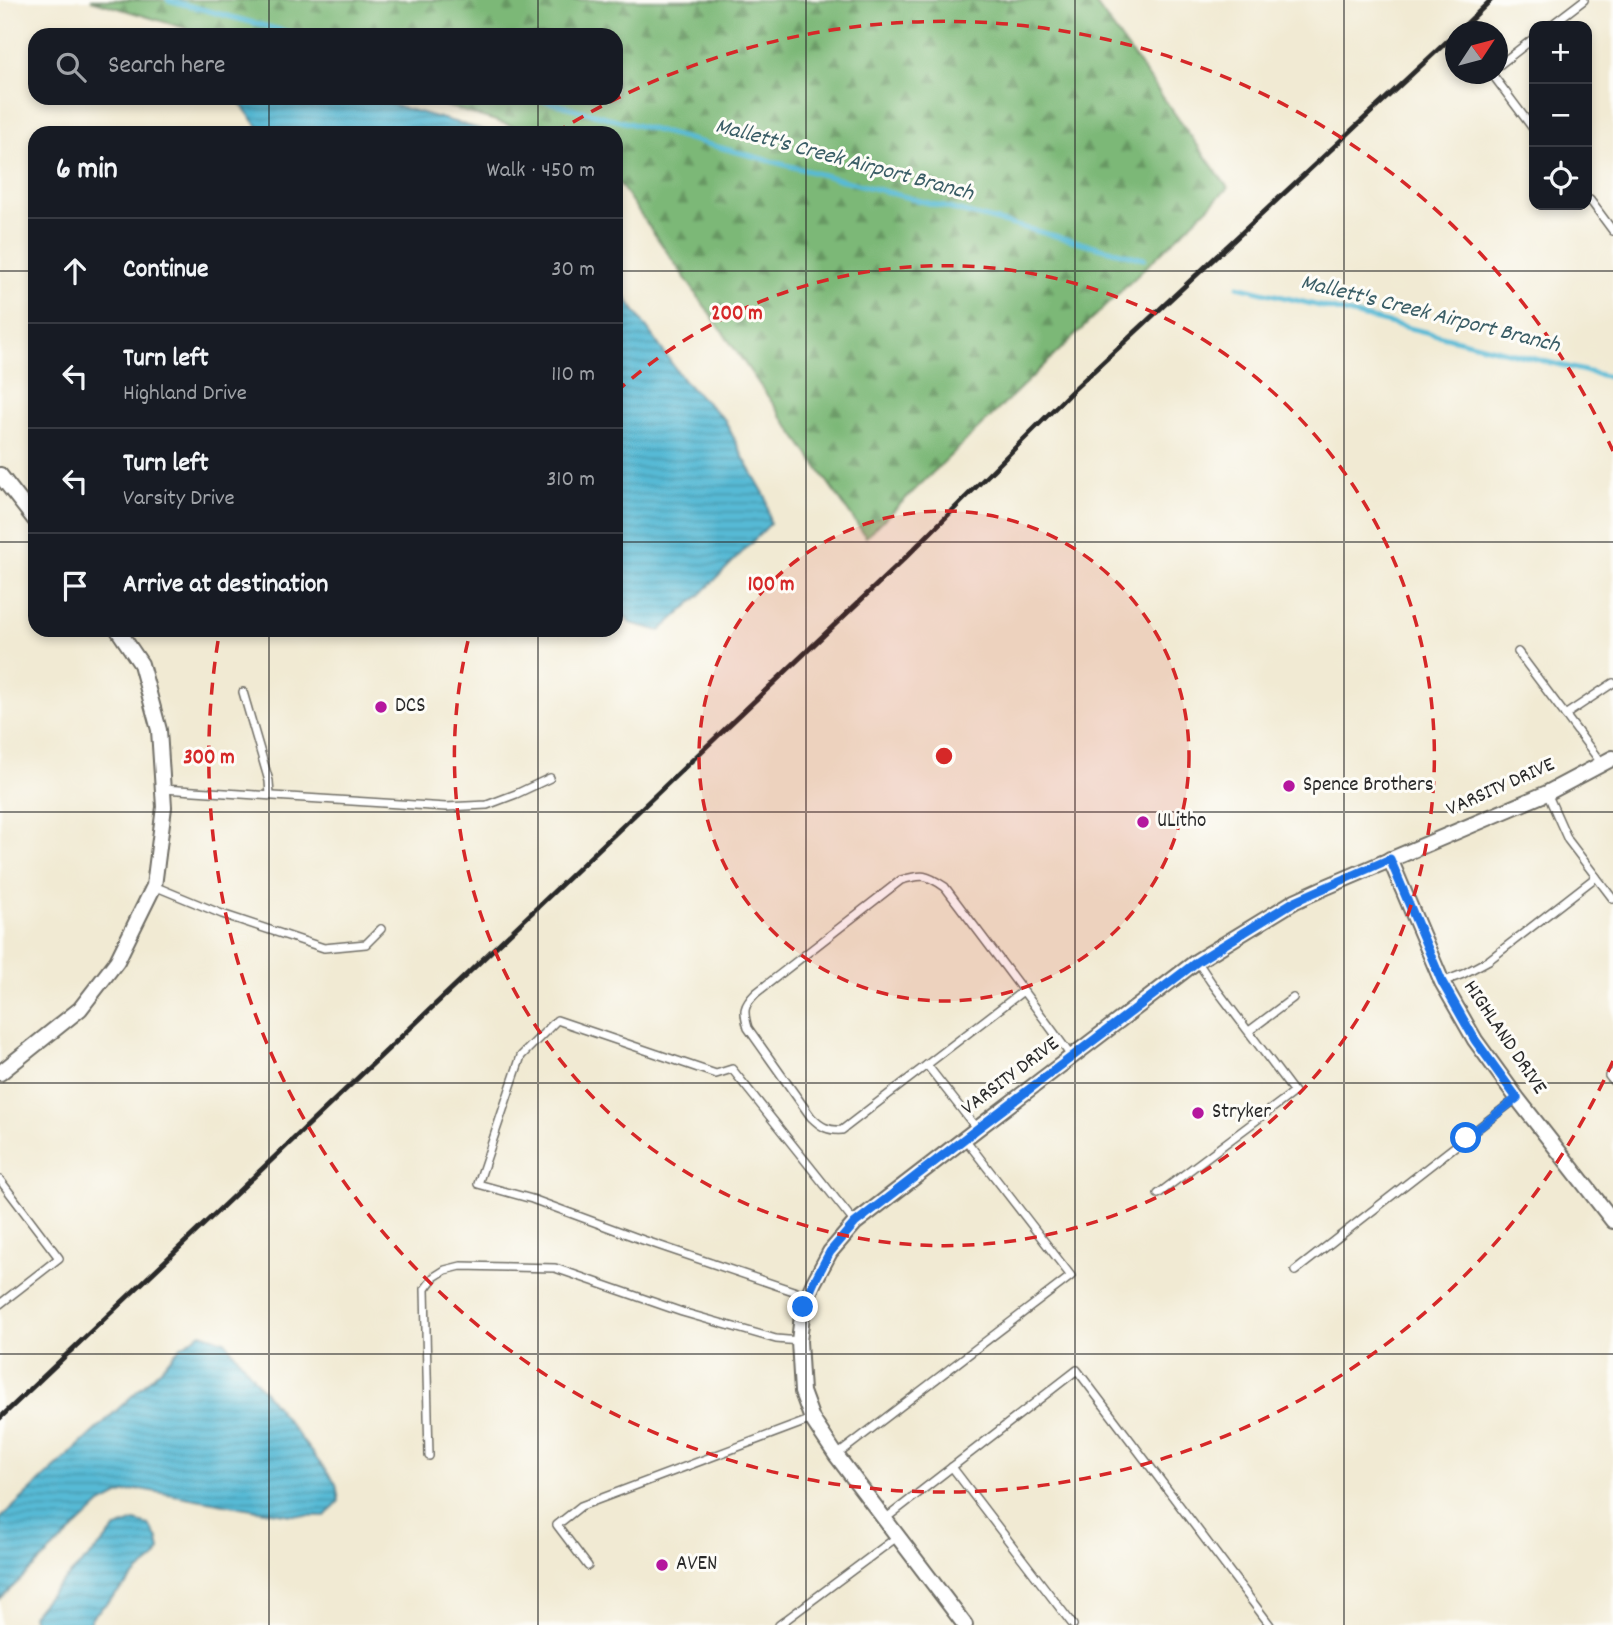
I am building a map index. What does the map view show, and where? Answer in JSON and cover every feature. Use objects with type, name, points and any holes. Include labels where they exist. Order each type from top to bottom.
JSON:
[{"type":"street","points":[[0,475],[28,511]]},
{"type":"street","points":[[0,1073],[80,1009],[117,961],[154,886],[164,807],[159,730],[141,664],[123,637]]},
{"type":"street","name":"VARSITY DRIVE","points":[[965,1625],[884,1520],[812,1419],[803,1392],[799,1341],[803,1307],[830,1252],[855,1223],[1198,961],[1295,901],[1547,793],[1608,761]]},
{"type":"street","name":"HIGHLAND DRIVE","points":[[1390,859],[1442,982],[1475,1040],[1613,1221]]},
{"type":"lane","points":[[1557,21],[1584,0]]},
{"type":"lane","points":[[1508,58],[1529,42]]},
{"type":"lane","points":[[1500,84],[1529,123]]},
{"type":"lane","points":[[1592,203],[1613,231]]},
{"type":"lane","points":[[1518,652],[1565,715],[1608,761]]},
{"type":"lane","points":[[1565,715],[1613,683]]},
{"type":"lane","points":[[243,692],[269,781],[270,796]]},
{"type":"lane","points":[[163,789],[446,807],[487,805],[550,778]]},
{"type":"lane","points":[[1547,793],[1568,840],[1613,899]]},
{"type":"lane","points":[[1023,991],[842,1130],[833,1131],[820,1126],[811,1117],[747,1028],[744,1014],[747,1002],[901,880],[917,875],[930,877],[945,887],[1023,991],[1072,1057]]},
{"type":"lane","points":[[1442,982],[1489,960],[1597,877]]},
{"type":"lane","points":[[154,886],[222,914],[324,948],[366,944],[381,929]]},
{"type":"lane","points":[[1158,1194],[1294,1092],[1198,961]]},
{"type":"lane","points":[[1249,1031],[1293,998]]},
{"type":"lane","points":[[808,1296],[532,1199],[478,1184],[521,1056],[557,1020],[716,1073],[732,1069],[855,1223]]},
{"type":"lane","points":[[927,1065],[977,1129]]},
{"type":"lane","points":[[1613,1073],[1609,1076],[1613,1081]]},
{"type":"lane","points":[[1295,1271],[1517,1098]]},
{"type":"lane","points":[[836,1455],[1071,1276],[965,1139]]},
{"type":"lane","points":[[0,1180],[59,1258],[0,1304]]},
{"type":"lane","points":[[429,1456],[425,1289],[433,1277],[445,1270],[461,1266],[555,1268],[709,1320],[776,1339],[799,1341]]},
{"type":"lane","points":[[884,1520],[1077,1370],[1270,1625]]},
{"type":"lane","points":[[589,1566],[557,1525],[581,1506],[812,1419]]},
{"type":"lane","points":[[952,1467],[1073,1625]]},
{"type":"lane","points":[[779,1625],[897,1537]]},
{"type":"green space","points":[[91,0],[1093,0],[1228,188],[866,537],[623,189],[623,126],[513,126],[442,105],[623,105],[623,28],[185,28]]},
{"type":"water","points":[[241,105],[393,105],[469,126],[258,126]]},
{"type":"water","points":[[623,294],[684,381],[725,420],[766,497],[770,524],[660,631],[630,623],[623,614]]},
{"type":"water","points":[[201,1333],[225,1341],[336,1484],[339,1501],[325,1516],[292,1515],[140,1489],[120,1494],[101,1504],[0,1599],[0,1519],[161,1369],[180,1347]]},
{"type":"water","points":[[135,1521],[149,1525],[158,1539],[160,1550],[154,1560],[91,1618],[91,1625],[34,1625],[32,1615],[50,1594],[116,1528]]},
{"type":"waterway","name":"Mallett's Creek Airport Branch","points":[[168,0],[273,28]]},
{"type":"waterway","name":"Mallett's Creek Airport Branch","points":[[560,105],[1144,259]]},
{"type":"waterway","name":"Mallett's Creek Airport Branch","points":[[1238,286],[1613,378]]},
{"type":"railway","points":[[1469,21],[1491,0]]},
{"type":"railway","points":[[0,1418],[905,558],[1071,392],[1445,43]]},
{"type":"place","name":"DCS","points":[[381,707]]},
{"type":"place","name":"Spence Brothers","points":[[1289,786]]},
{"type":"place","name":"ULitho","points":[[1143,822]]},
{"type":"place","name":"Stryker","points":[[1198,1113]]},
{"type":"place","name":"AVEN","points":[[662,1565]]},
{"type":"route","points":[[803,1307],[830,1252],[855,1223],[977,1129],[1198,961],[1295,901],[1390,859],[1442,982],[1475,1040],[1517,1098],[1466,1138]]}]
